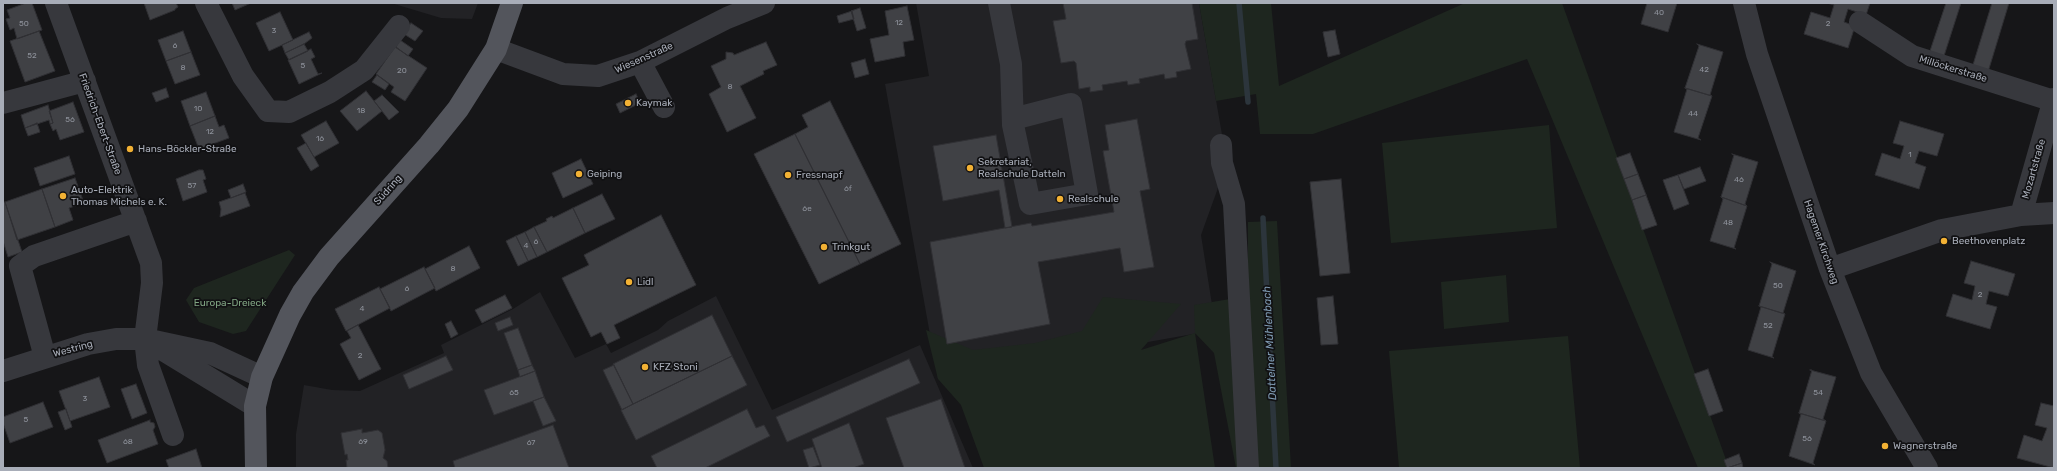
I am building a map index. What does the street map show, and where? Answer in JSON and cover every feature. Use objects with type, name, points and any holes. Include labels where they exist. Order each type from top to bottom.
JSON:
[{"type":"main road","name":"Südring","points":[[262,377],[279,336],[303,292],[334,251],[458,109],[496,49],[512,3]]},
{"type":"main road","points":[[256,468],[255,406],[262,377]]},
{"type":"street","name":"Friedrich-Ebert-Straße","points":[[56,3],[151,263],[152,283],[146,339],[148,365],[173,435]]},
{"type":"street","points":[[206,3],[243,76],[268,111],[289,112],[330,92],[364,70],[399,26]]},
{"type":"street","name":"Wiesenstraße","points":[[496,49],[564,74],[598,76],[640,62],[727,18],[764,3]]},
{"type":"street","points":[[999,3],[1011,64],[1013,119],[1030,204],[1087,194],[1071,104],[1013,119]]},
{"type":"street","name":"Hagemer Kirchweg","points":[[1744,3],[1757,54],[1830,269],[1870,372],[1928,468]]},
{"type":"street","name":"Millöckerstraße","points":[[1860,22],[1912,56],[2054,100]]},
{"type":"street","points":[[640,62],[664,107]]},
{"type":"street","points":[[3,103],[85,81]]},
{"type":"street","name":"Mozartstraße","points":[[2020,215],[2054,100]]},
{"type":"street","points":[[1221,145],[1222,163],[1234,204],[1248,468]]},
{"type":"street","points":[[1830,269],[1942,230],[2020,215],[2054,213]]},
{"type":"street","points":[[45,357],[20,266],[34,256],[136,221]]},
{"type":"street","name":"Westring","points":[[3,371],[88,344],[116,339],[146,339],[210,353],[262,377]]},
{"type":"street","points":[[146,339],[255,406]]},
{"type":"shaded area","points":[[391,3],[478,3],[472,19],[441,18]]},
{"type":"shaded area","name":"Realschule","points":[[916,3],[1199,3],[1227,163],[1201,235],[1216,330],[938,379],[885,84],[929,76]]},
{"type":"shaded area","points":[[540,292],[575,358],[606,344],[611,353],[658,330],[668,321],[716,296],[772,410],[920,345],[973,468],[296,468],[296,434],[304,385],[332,390],[360,391],[444,353],[441,345],[513,309]]},
{"type":"green space","points":[[1199,3],[1271,3],[1279,86],[1465,3],[1562,3],[1729,468],[1698,468],[1527,59],[1313,134],[1260,134],[1256,94],[1216,101]]},
{"type":"green space","points":[[1549,125],[1557,228],[1391,243],[1382,143]]},
{"type":"green space","points":[[1277,221],[1291,468],[1236,468],[1214,353],[1195,333],[1194,305],[1248,296],[1248,222]]},
{"type":"green space","name":"Europa-Dreieck","points":[[289,250],[295,255],[246,331],[233,334],[199,322],[186,300],[194,288]]},
{"type":"green space","points":[[1506,275],[1509,322],[1444,329],[1441,282]]},
{"type":"green space","points":[[1103,297],[1181,304],[1141,350],[1195,333],[1215,468],[984,468],[961,405],[938,379],[926,330],[973,350],[1035,343],[1082,331]]},
{"type":"green space","points":[[1568,336],[1580,468],[1399,468],[1389,351]]},
{"type":"building","points":[[26,3],[32,3],[42,30],[17,39],[14,28],[10,30],[6,19],[10,18],[7,10]]},
{"type":"building","points":[[144,3],[176,3],[178,7],[175,10],[150,20]]},
{"type":"building","points":[[232,3],[251,3],[235,10]]},
{"type":"building","points":[[1063,3],[1192,3],[1198,39],[1186,41],[1185,44],[1191,69],[1176,72],[1177,77],[1165,79],[1164,74],[1139,79],[1140,83],[1128,85],[1127,81],[1102,85],[1103,90],[1090,92],[1090,87],[1079,89],[1076,63],[1074,61],[1061,63],[1053,21],[1066,19]]},
{"type":"building","points":[[1647,3],[1677,3],[1668,32],[1641,24]]},
{"type":"building","points":[[1827,3],[1870,3],[1866,15],[1848,9],[1844,22],[1855,26],[1848,48],[1804,34],[1811,12],[1830,18],[1834,5]]},
{"type":"building","points":[[1946,3],[1961,3],[1943,59],[1929,54]]},
{"type":"building","points":[[1992,3],[2009,3],[1988,72],[1972,68]]},
{"type":"building","points":[[907,6],[914,40],[903,42],[905,56],[875,62],[870,39],[889,35],[885,11]]},
{"type":"building","points":[[860,8],[866,28],[857,31],[851,11]]},
{"type":"building","points":[[852,11],[854,19],[839,23],[837,16]]},
{"type":"building","points":[[280,12],[293,40],[269,51],[256,23]]},
{"type":"building","points":[[411,23],[423,31],[415,41],[404,34]]},
{"type":"building","points":[[1335,30],[1340,54],[1328,57],[1323,32]]},
{"type":"building","points":[[39,31],[55,71],[25,82],[10,41]]},
{"type":"building","points":[[183,31],[191,52],[166,61],[158,40]]},
{"type":"building","points":[[309,32],[312,38],[304,44],[285,53],[282,45]]},
{"type":"building","points":[[400,40],[413,49],[408,56],[396,47]]},
{"type":"building","points":[[766,42],[777,65],[763,71],[764,74],[740,86],[756,118],[727,132],[709,94],[721,87],[711,66],[726,59],[726,52],[733,53],[734,55]]},
{"type":"building","points":[[304,44],[308,51],[289,60],[285,53]]},
{"type":"building","points":[[1697,44],[1723,52],[1710,95],[1712,96],[1685,88],[1699,46]]},
{"type":"building","points":[[395,47],[427,68],[405,101],[391,92],[394,87],[376,74]]},
{"type":"building","points":[[311,49],[315,57],[311,59],[318,74],[322,73],[299,84],[288,60]]},
{"type":"building","points":[[191,52],[200,75],[175,84],[166,61]]},
{"type":"building","points":[[865,59],[869,74],[855,78],[851,63]]},
{"type":"building","points":[[377,75],[389,84],[385,90],[372,82]]},
{"type":"building","points":[[166,88],[169,97],[156,102],[152,93]]},
{"type":"building","points":[[1685,88],[1712,96],[1698,138],[1701,140],[1674,132],[1687,89]]},
{"type":"building","points":[[366,91],[382,111],[357,131],[340,111]]},
{"type":"building","points":[[206,92],[215,116],[190,126],[181,101]]},
{"type":"building","name":"Kaymak","points":[[636,94],[640,103],[620,113],[616,104]]},
{"type":"building","points":[[382,95],[399,112],[389,120],[374,101]]},
{"type":"building","points":[[830,101],[901,244],[860,264],[795,134],[808,127],[802,115]]},
{"type":"building","points":[[73,102],[84,132],[60,140],[56,129],[53,131],[50,124],[53,123],[49,111]]},
{"type":"building","points":[[48,105],[53,123],[50,124],[49,120],[25,128],[21,115]]},
{"type":"building","points":[[215,116],[219,127],[224,125],[229,138],[199,149],[190,126]]},
{"type":"building","points":[[1137,119],[1150,189],[1140,191],[1154,267],[1124,272],[1120,248],[1038,262],[1050,324],[947,344],[930,242],[1031,223],[1032,226],[1114,212],[1103,151],[1109,150],[1105,125]]},
{"type":"building","points":[[326,121],[339,143],[314,157],[301,135]]},
{"type":"building","points":[[1900,121],[1944,134],[1937,156],[1919,151],[1915,163],[1926,167],[1919,189],[1875,175],[1882,153],[1900,159],[1904,146],[1893,143]]},
{"type":"building","points":[[37,123],[40,132],[28,136],[25,128]]},
{"type":"building","points":[[795,134],[860,264],[819,284],[754,154]]},
{"type":"building","name":"Sekretariat, Realschule Datteln","points":[[996,135],[1012,227],[1005,228],[999,190],[943,201],[933,146]]},
{"type":"building","points":[[306,143],[319,166],[311,171],[297,148]]},
{"type":"building","points":[[1630,153],[1638,174],[1624,179],[1616,158]]},
{"type":"building","points":[[1732,154],[1758,162],[1745,204],[1747,206],[1721,197],[1734,155]]},
{"type":"building","points":[[69,156],[75,174],[40,186],[34,168]]},
{"type":"building","points":[[581,159],[593,184],[563,198],[552,173]]},
{"type":"building","points":[[1700,167],[1706,181],[1684,189],[1678,175]]},
{"type":"building","points":[[199,170],[203,170],[206,179],[203,180],[207,192],[183,201],[176,179]]},
{"type":"building","points":[[1638,174],[1646,195],[1632,200],[1624,179]]},
{"type":"building","points":[[1678,175],[1689,204],[1674,210],[1663,180]]},
{"type":"building","name":"Auto-Elektrik Thomas Michels e. K.","points":[[75,178],[84,203],[69,208],[73,220],[55,227],[42,189]]},
{"type":"building","points":[[1341,179],[1350,273],[1320,276],[1310,182]]},
{"type":"building","points":[[243,184],[246,192],[231,198],[228,190]]},
{"type":"building","points":[[42,189],[55,227],[17,240],[5,202]]},
{"type":"building","points":[[245,193],[250,206],[220,217],[221,209],[219,202]]},
{"type":"building","points":[[602,194],[615,219],[585,233],[573,208]]},
{"type":"building","points":[[1646,195],[1657,225],[1642,230],[1632,200]]},
{"type":"building","points":[[1721,197],[1747,206],[1734,248],[1736,249],[1710,241],[1723,199]]},
{"type":"building","points":[[3,202],[5,202],[22,252],[8,257],[3,241]]},
{"type":"building","points":[[573,208],[585,233],[547,252],[534,227],[547,221],[546,219],[552,216],[553,218]]},
{"type":"building","name":"Lidl","points":[[661,215],[696,285],[614,325],[620,338],[607,344],[601,332],[591,337],[562,278],[589,265],[584,255]]},
{"type":"building","points":[[534,227],[547,252],[537,257],[525,232]]},
{"type":"building","points":[[525,232],[537,257],[528,261],[516,236]]},
{"type":"building","points":[[516,236],[528,261],[518,266],[506,241]]},
{"type":"building","points":[[469,246],[480,268],[436,291],[425,269]]},
{"type":"building","points":[[1971,261],[2015,274],[2008,296],[1989,291],[1986,304],[1997,307],[1990,329],[1946,316],[1953,294],[1972,300],[1975,286],[1964,283]]},
{"type":"building","points":[[1770,262],[1796,271],[1783,313],[1785,314],[1759,306],[1772,264]]},
{"type":"building","points":[[424,267],[435,288],[391,311],[380,289]]},
{"type":"building","points":[[379,287],[390,308],[346,331],[335,309]]},
{"type":"building","points":[[505,295],[512,308],[482,323],[475,310]]},
{"type":"building","points":[[1333,296],[1338,344],[1321,345],[1317,298]]},
{"type":"building","points":[[1759,306],[1785,314],[1772,357],[1774,358],[1748,350],[1761,307]]},
{"type":"building","points":[[712,315],[732,356],[633,404],[613,364]]},
{"type":"building","points":[[510,317],[513,325],[498,331],[495,323]]},
{"type":"building","points":[[451,321],[458,334],[451,338],[445,324]]},
{"type":"building","points":[[358,325],[381,369],[359,380],[340,344],[351,338],[347,331]]},
{"type":"building","points":[[518,328],[532,365],[518,370],[504,333]]},
{"type":"building","points":[[446,356],[453,370],[409,389],[403,375]]},
{"type":"building","points":[[732,356],[747,385],[636,440],[621,410]]},
{"type":"building","points":[[909,359],[920,383],[787,442],[776,417]]},
{"type":"building","points":[[532,365],[535,371],[520,377],[518,370]]},
{"type":"building","points":[[614,365],[633,404],[622,410],[603,370]]},
{"type":"building","points":[[1708,369],[1723,411],[1709,416],[1694,374]]},
{"type":"building","points":[[1812,370],[1836,377],[1823,419],[1826,421],[1799,413]]},
{"type":"building","points":[[535,371],[544,397],[494,415],[484,390]]},
{"type":"building","points":[[99,377],[110,407],[70,421],[59,391]]},
{"type":"building","points":[[136,384],[147,413],[132,419],[121,389]]},
{"type":"building","points":[[544,397],[556,421],[543,426],[533,401]]},
{"type":"building","points":[[941,399],[965,468],[904,468],[886,418]]},
{"type":"building","points":[[43,402],[53,427],[10,443],[3,423],[3,417]]},
{"type":"building","points":[[2041,403],[2054,406],[2054,468],[2017,458],[2024,435],[2042,441],[2047,428],[2035,425]]},
{"type":"building","points":[[66,409],[72,427],[65,430],[58,412]]},
{"type":"building","points":[[747,409],[756,428],[764,425],[770,436],[705,468],[657,468],[651,456]]},
{"type":"building","points":[[1799,413],[1826,421],[1813,463],[1815,465],[1789,456],[1801,414]]},
{"type":"building","points":[[150,420],[150,422],[154,423],[155,427],[153,430],[158,444],[107,463],[98,440]]},
{"type":"building","points":[[849,423],[864,464],[853,468],[822,468],[812,439]]},
{"type":"building","points":[[553,425],[569,468],[455,468],[453,461]]},
{"type":"building","points":[[362,429],[362,433],[378,430],[382,433],[385,450],[383,458],[387,461],[388,468],[347,468],[347,454],[345,455],[341,433]]},
{"type":"building","points":[[813,447],[820,465],[809,468],[803,450]]},
{"type":"building","points":[[196,449],[202,468],[169,468],[166,460]]},
{"type":"building","points":[[1739,454],[1742,463],[1727,468],[1724,460]]},
{"type":"building","points":[[1742,463],[1743,468],[1727,468]]},
{"type":"waterway","name":"Dattelner Mühlenbach","points":[[1239,3],[1248,102]]},
{"type":"waterway","name":"Dattelner Mühlenbach","points":[[1263,218],[1276,468]]},
{"type":"place","name":"Kaymak","points":[[628,103]]},
{"type":"place","name":"Hans-Böckler-Straße","points":[[130,149]]},
{"type":"place","name":"Sekretariat, Realschule Datteln","points":[[970,168]]},
{"type":"place","name":"Geiping","points":[[579,174]]},
{"type":"place","name":"Fressnapf","points":[[788,175]]},
{"type":"place","name":"Auto-Elektrik Thomas Michels e. K.","points":[[63,196]]},
{"type":"place","name":"Realschule","points":[[1060,199]]},
{"type":"place","name":"Beethovenplatz","points":[[1944,241]]},
{"type":"place","name":"Trinkgut","points":[[824,247]]},
{"type":"place","name":"Lidl","points":[[629,282]]},
{"type":"place","name":"KFZ Stoni","points":[[645,367]]},
{"type":"place","name":"Wagnerstraße","points":[[1885,446]]}]
